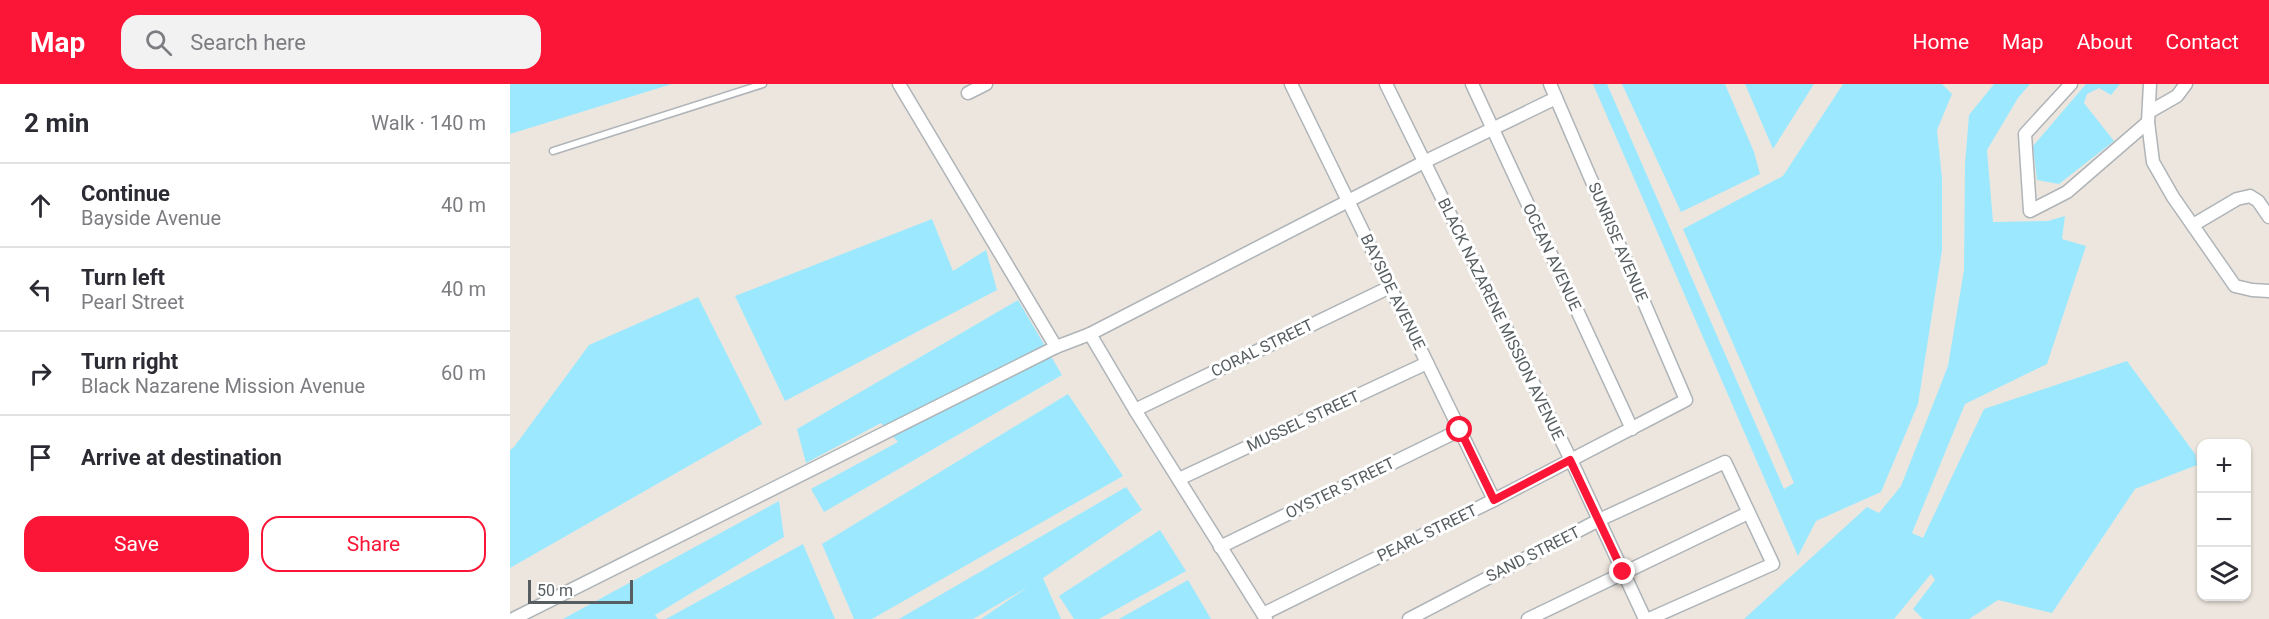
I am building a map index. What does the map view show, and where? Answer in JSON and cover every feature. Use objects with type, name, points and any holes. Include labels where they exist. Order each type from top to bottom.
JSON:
[{"type":"street","points":[[899,84],[1056,347]]},
{"type":"street","points":[[968,93],[986,84]]},
{"type":"street","name":"BAYSIDE AVENUE","points":[[1291,84],[1494,500]]},
{"type":"street","name":"BLACK NAZARENE MISSION AVENUE","points":[[1386,84],[1645,619]]},
{"type":"street","name":"OCEAN AVENUE","points":[[1472,84],[1632,429]]},
{"type":"street","name":"SUNRISE AVENUE","points":[[1550,84],[1686,400]]},
{"type":"street","points":[[2071,84],[2025,134],[2030,211],[2067,192],[2149,117],[2177,96],[2186,84]]},
{"type":"street","points":[[2150,84],[2149,117],[2154,162],[2193,225],[2235,286],[2269,291]]},
{"type":"street","points":[[513,619],[1056,347],[1090,334],[1424,162],[1556,98]]},
{"type":"street","points":[[2193,225],[2237,199],[2250,196],[2258,201],[2269,217]]},
{"type":"street","name":"CORAL STREET","points":[[1135,410],[1390,287]]},
{"type":"street","points":[[1090,334],[1265,617]]},
{"type":"street","name":"MUSSEL STREET","points":[[1179,479],[1427,363]]},
{"type":"street","name":"PEARL STREET","points":[[1265,617],[1686,400]]},
{"type":"street","name":"OYSTER STREET","points":[[1220,547],[1460,430]]},
{"type":"street","name":"SAND STREET","points":[[1409,619],[1599,520],[1725,462],[1748,513]]},
{"type":"street","points":[[1528,619],[1748,513],[1773,564],[1649,619]]},
{"type":"lane","points":[[554,151],[763,84]]},
{"type":"water","points":[[510,84],[672,84],[510,134]]},
{"type":"water","points":[[1593,84],[1607,84],[1784,489],[1794,483],[1683,229],[1783,176],[1843,84],[1942,84],[1952,94],[1937,130],[1942,178],[1942,250],[1918,404],[1881,492],[1816,521],[1798,556]]},
{"type":"water","points":[[1622,84],[1725,84],[1754,152],[1760,174],[1681,212]]},
{"type":"water","points":[[1745,84],[1814,84],[1773,149]]},
{"type":"water","points":[[1994,84],[2030,84],[2018,98],[1987,150],[1993,222],[2048,221],[2065,216],[2062,239],[2086,246],[2047,364],[1965,404],[1912,533],[1923,538],[1984,409],[2127,361],[2195,454],[2197,465],[2135,489],[2052,613],[1998,600],[1969,619],[1923,619],[1913,609],[1935,580],[1931,574],[1894,619],[1744,619],[1867,507],[1879,513],[1901,486],[1948,366],[1964,270],[1965,164],[1969,115]]},
{"type":"water","points":[[2086,84],[2120,84],[2111,95],[2099,88],[2087,94],[2084,103],[2114,141],[2059,184],[2037,180],[2033,146]]},
{"type":"water","points":[[932,219],[953,271],[986,250],[997,290],[785,401],[735,296]]},
{"type":"water","points":[[698,297],[762,424],[510,568],[510,450],[589,345]]},
{"type":"water","points":[[1018,300],[1062,375],[824,512],[811,489],[898,442],[881,423],[806,463],[797,429]]},
{"type":"water","points":[[1068,394],[1123,476],[872,619],[854,619],[822,544]]},
{"type":"water","points":[[1126,487],[1142,510],[1043,578],[1061,619],[981,619],[1028,587],[973,619],[899,619]]},
{"type":"water","points":[[779,501],[784,537],[655,615],[658,619],[563,619]]},
{"type":"water","points":[[1160,530],[1186,571],[1099,619],[1074,619],[1059,596]]},
{"type":"water","points":[[803,544],[835,619],[666,619]]},
{"type":"water","points":[[1188,580],[1211,619],[1119,619]]},
{"type":"route","points":[[1460,430],[1494,500],[1570,460],[1623,572]]}]
